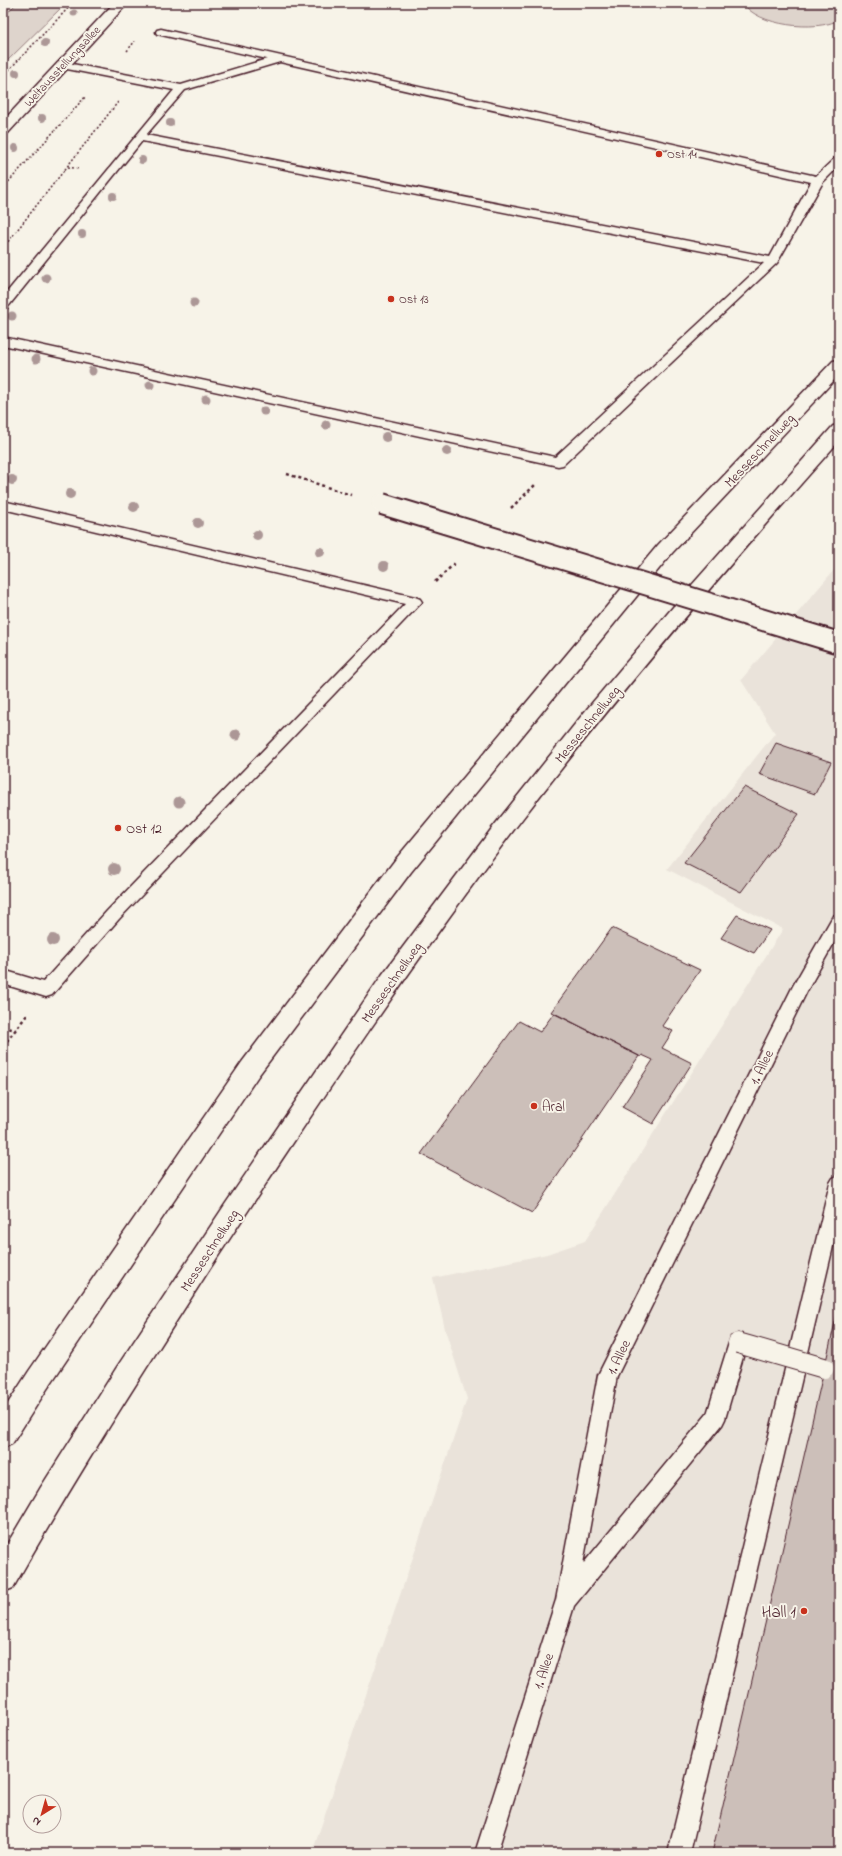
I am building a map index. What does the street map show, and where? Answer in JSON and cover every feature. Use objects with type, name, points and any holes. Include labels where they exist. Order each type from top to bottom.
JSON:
[{"type":"main road","name":"Weltausstellungsallee","points":[[3,130],[121,3]]},
{"type":"main road","name":"Messeschnellweg","points":[[3,1435],[38,1380],[250,1069],[403,866],[546,691],[665,549],[839,365]]},
{"type":"main road","name":"Messeschnellweg","points":[[3,1578],[102,1412],[303,1106],[455,892],[594,714],[839,430]]},
{"type":"main road","points":[[382,504],[839,643]]},
{"type":"lane","points":[[160,32],[818,180]]},
{"type":"lane","points":[[62,65],[181,88],[280,59]]},
{"type":"lane","points":[[3,305],[139,137],[181,88]]},
{"type":"lane","points":[[139,137],[773,261]]},
{"type":"lane","points":[[3,341],[558,462],[773,261],[818,180],[839,160]]},
{"type":"lane","points":[[3,506],[415,602],[113,915],[46,990],[3,977]]},
{"type":"lane","name":"1. Allee","points":[[486,1853],[566,1600],[608,1375],[802,986],[839,920]]},
{"type":"lane","points":[[679,1853],[839,1183]]},
{"type":"lane","points":[[566,1600],[715,1419],[738,1343],[824,1368]]},
{"type":"path","points":[[3,76],[73,3]]},
{"type":"path","points":[[3,248],[136,79]]},
{"type":"path","points":[[287,474],[382,504]]},
{"type":"path","points":[[3,1046],[46,990]]},
{"type":"path","points":[[3,1027],[16,1030]]},
{"type":"shaded area","points":[[17,3],[66,3],[3,65],[3,17]]},
{"type":"shaded area","points":[[743,3],[839,3],[839,20],[829,24],[816,26],[788,25],[773,22],[761,17],[750,11]]},
{"type":"shaded area","points":[[839,564],[839,1853],[312,1853],[467,1399],[445,1329],[433,1278],[547,1254],[585,1241],[783,929],[667,869],[775,733],[741,680]]},
{"type":"building","points":[[776,743],[831,762],[815,794],[759,774]]},
{"type":"building","points":[[744,787],[799,814],[741,892],[684,863]]},
{"type":"building","points":[[737,915],[770,930],[754,953],[721,938]]},
{"type":"building","points":[[612,928],[700,970],[662,1026],[673,1031],[662,1048],[692,1063],[653,1124],[622,1107],[653,1060],[642,1055],[641,1057],[551,1012]]},
{"type":"building","points":[[554,1013],[639,1056],[532,1213],[421,1154],[519,1021],[540,1032]]},
{"type":"building","name":"Hall 1","points":[[839,1305],[839,1853],[712,1853]]},
{"type":"place","name":"Ost 14","points":[[659,154]]},
{"type":"place","name":"Ost 13","points":[[391,299]]},
{"type":"place","name":"Ost 12","points":[[118,828]]},
{"type":"place","name":"Aral","points":[[534,1106]]},
{"type":"place","name":"Hall 1","points":[[804,1611]]}]
